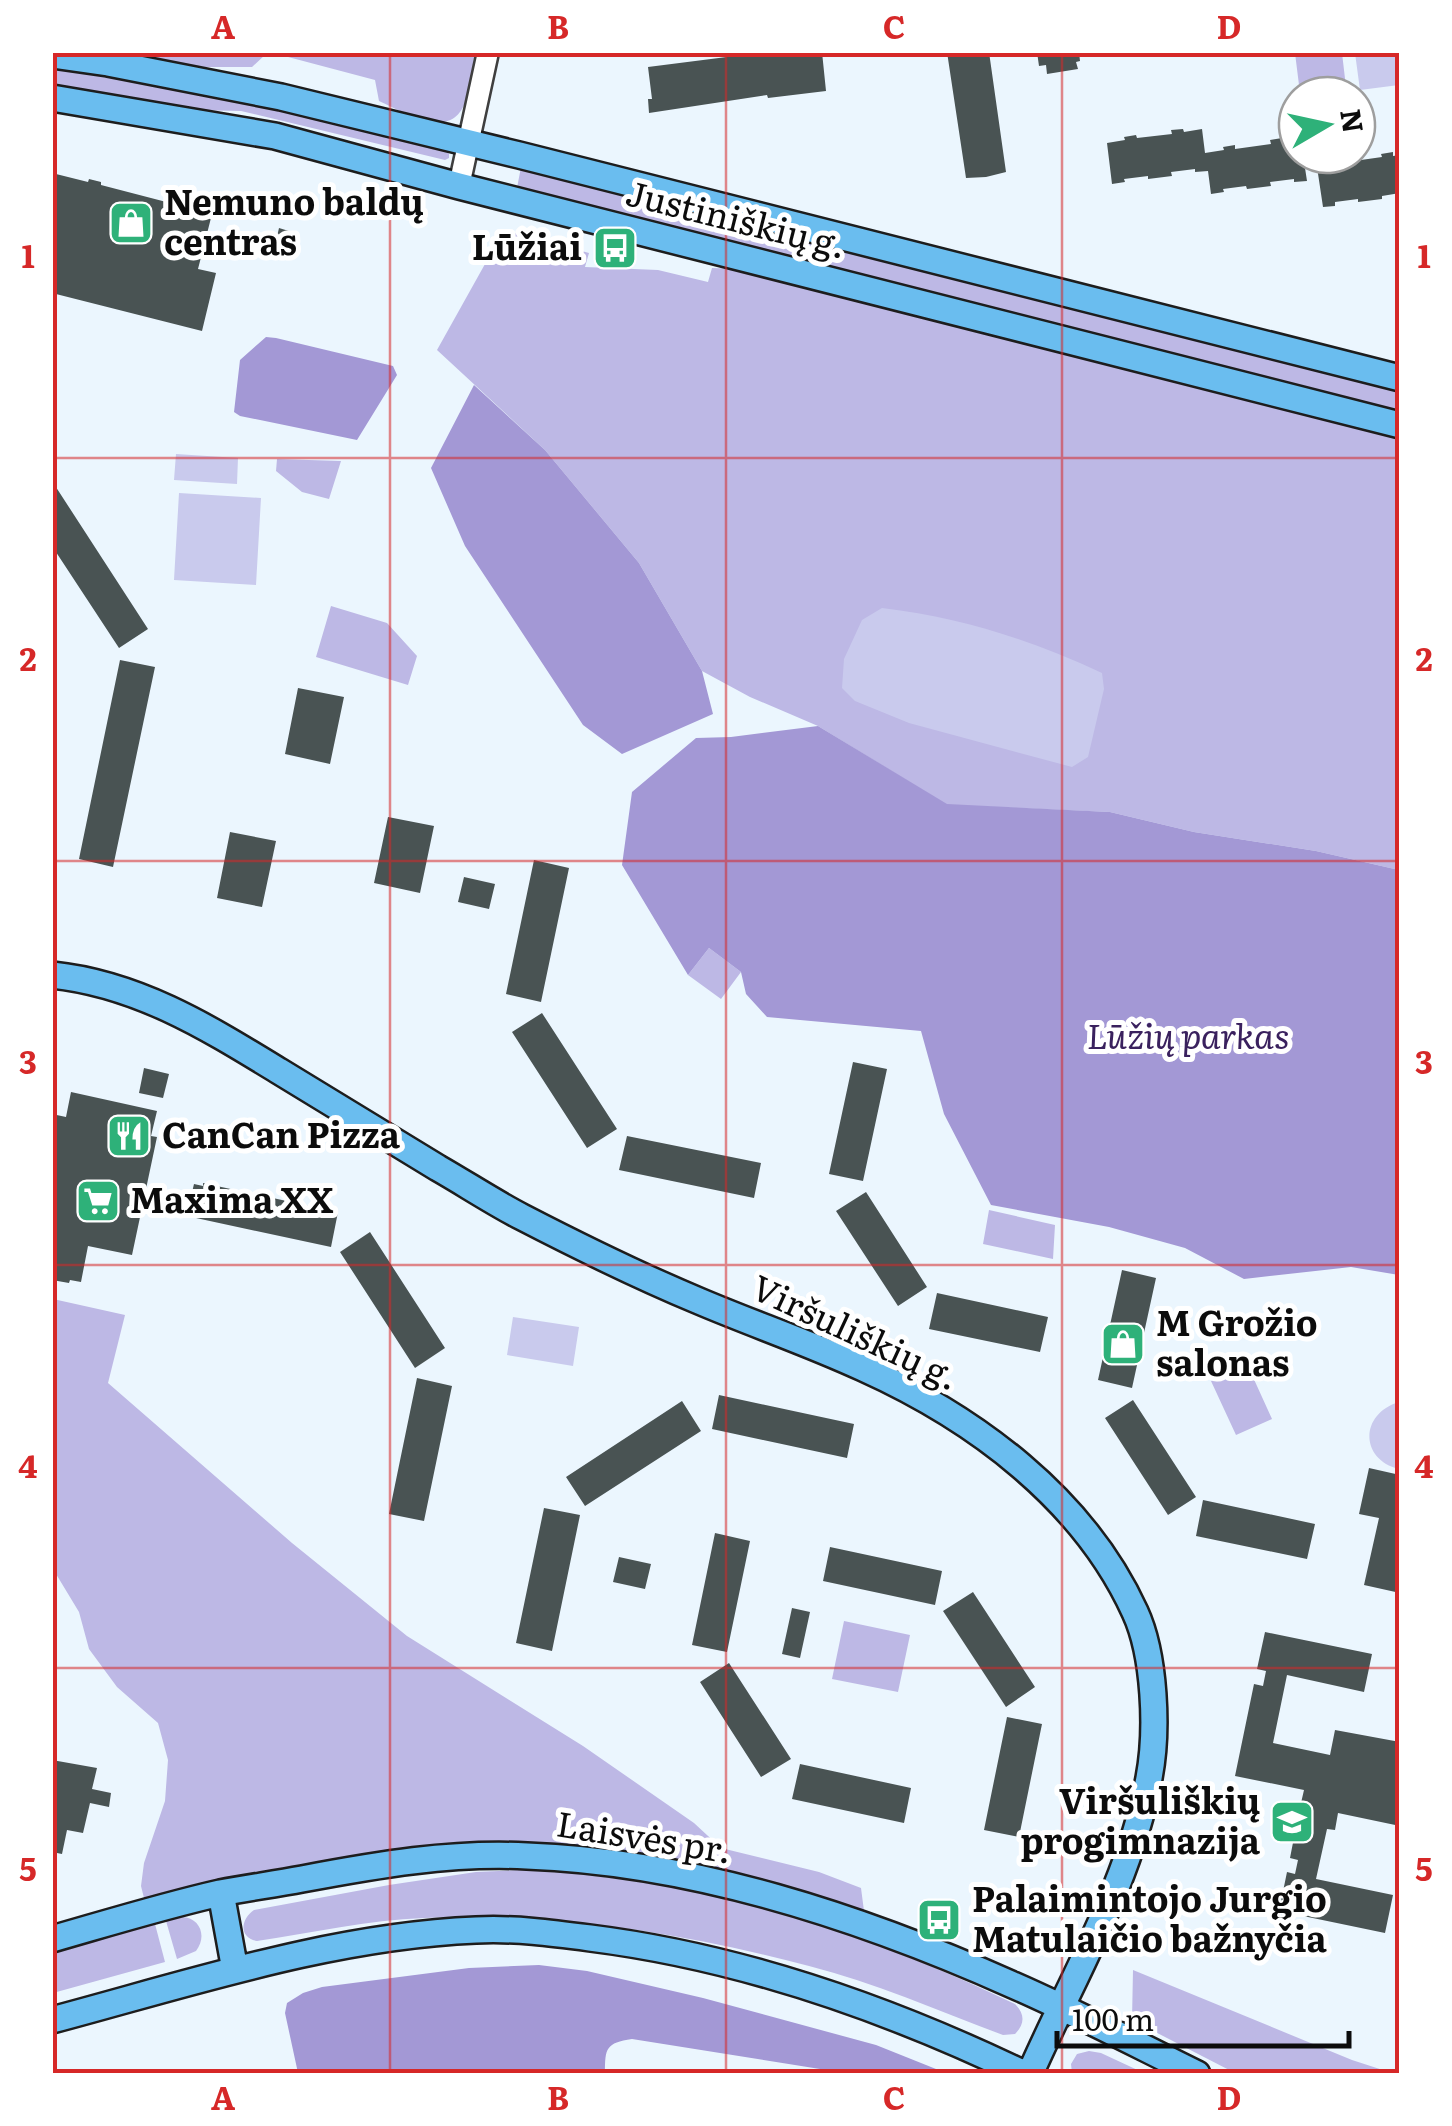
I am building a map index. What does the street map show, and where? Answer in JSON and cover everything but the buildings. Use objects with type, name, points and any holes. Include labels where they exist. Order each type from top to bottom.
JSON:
[{"type":"main road","name":"Justiniškių g.","points":[[52,55],[108,62],[281,97],[1400,378]]},
{"type":"main road","name":"Justiniškių g.","points":[[52,98],[275,136],[1400,424]]},
{"type":"main road","name":"Viršuliškių g.","points":[[52,975],[107,984],[174,1010],[518,1215],[680,1293],[864,1368],[923,1398],[974,1430],[1048,1491],[1085,1530],[1110,1564],[1137,1616],[1152,1686],[1154,1726],[1139,1820],[1108,1906],[1027,2074]]},
{"type":"main road","name":"Laisvės pr.","points":[[52,1940],[221,1893],[352,1868],[451,1857],[525,1856],[597,1861],[718,1883],[796,1903],[924,1948],[1016,1986],[1197,2074]]},
{"type":"main road","points":[[221,1893],[235,1970]]},
{"type":"main road","points":[[52,2020],[235,1970],[326,1950],[404,1936],[479,1929],[534,1931],[638,1944],[778,1977],[1027,2074]]},
{"type":"street","points":[[459,186],[488,52]]},
{"type":"shaded area","points":[[122,53],[267,53],[252,67],[203,67]]},
{"type":"shaded area","points":[[273,53],[475,53],[466,100],[459,113],[439,122],[415,117],[379,101],[375,80]]},
{"type":"shaded area","points":[[1295,53],[1342,53],[1345,75],[1298,75]]},
{"type":"shaded area","points":[[1355,53],[1399,53],[1399,85],[1377,88],[1377,75],[1358,75]]},
{"type":"shaded area","points":[[52,64],[367,128],[446,150],[449,158],[241,111],[190,110],[53,86]]},
{"type":"shaded area","points":[[521,167],[1399,392],[1399,412],[517,188]]},
{"type":"shaded area","points":[[504,230],[589,253],[585,267],[658,270],[708,282],[712,268],[745,269],[1399,436],[1399,870],[1316,851],[1194,832],[1110,812],[947,805],[818,726],[702,671],[639,563],[545,450],[437,350]]},
{"type":"shaded area","points":[[176,454],[238,458],[237,484],[174,480]]},
{"type":"shaded area","points":[[277,459],[341,461],[329,499],[302,492],[276,471]]},
{"type":"shaded area","points":[[179,493],[261,498],[256,585],[174,580]]},
{"type":"shaded area","points":[[331,606],[387,623],[417,656],[408,685],[316,657]]},
{"type":"shaded area","points":[[882,608],[995,632],[1102,673],[1104,689],[1088,757],[1072,767],[909,723],[855,701],[842,688],[844,659],[862,620]]},
{"type":"shaded area","points":[[709,948],[741,972],[721,999],[688,975]]},
{"type":"shaded area","points":[[989,1210],[1055,1225],[1053,1259],[983,1244]]},
{"type":"shaded area","points":[[53,1299],[125,1315],[108,1383],[292,1543],[407,1636],[583,1746],[694,1823],[721,1848],[819,1872],[861,1888],[864,1911],[687,1863],[624,1852],[496,1842],[361,1856],[145,1902],[141,1886],[144,1863],[165,1801],[168,1760],[158,1723],[117,1687],[89,1649],[79,1612],[53,1569]]},
{"type":"shaded area","points":[[513,1317],[579,1327],[573,1366],[507,1355]]},
{"type":"shaded area","points":[[1247,1364],[1272,1419],[1236,1435],[1211,1381]]},
{"type":"shaded area","points":[[1400,1402],[1399,1469],[1377,1456],[1369,1437],[1377,1416]]},
{"type":"shaded area","points":[[844,1621],[910,1635],[898,1692],[832,1679]]},
{"type":"shaded area","points":[[539,1869],[683,1889],[811,1922],[936,1968],[1015,2004],[1022,2023],[1015,2034],[1003,2035],[834,1973],[762,1954],[618,1927],[473,1917],[382,1921],[257,1941],[244,1932],[244,1923],[254,1910],[476,1872]]},
{"type":"shaded area","points":[[182,1917],[198,1925],[201,1940],[196,1951],[177,1959],[166,1921]]},
{"type":"shaded area","points":[[155,1924],[165,1962],[53,1993],[53,1953]]},
{"type":"shaded area","points":[[1133,1970],[1392,2073],[1235,2073],[1132,2020]]},
{"type":"shaded area","points":[[1089,2051],[1144,2073],[1072,2073],[1071,2064],[1077,2054]]},
{"type":"green space","points":[[266,337],[393,366],[397,375],[357,440],[234,412],[240,360]]},
{"type":"green space","points":[[474,385],[545,450],[639,563],[702,671],[713,714],[622,754],[583,725],[465,546],[431,468]]},
{"type":"green space","name":"Lūžių parkas","points":[[818,726],[947,804],[1110,812],[1194,832],[1316,851],[1399,870],[1399,1275],[1351,1267],[1244,1279],[1185,1248],[1109,1227],[991,1205],[944,1114],[921,1031],[767,1017],[746,994],[741,972],[709,948],[688,975],[622,865],[632,792],[696,738]]},
{"type":"green space","points":[[539,1965],[587,1971],[703,1998],[876,2045],[946,2073],[845,2073],[632,2039],[609,2048],[605,2073],[298,2073],[285,2013],[287,2003],[303,1993],[322,1987],[469,1968]]},
{"type":"place","name":"Nemuno baldų centras","points":[[131,223]]},
{"type":"place","name":"Lūžiai","points":[[615,248]]},
{"type":"place","name":"CanCan Pizza","points":[[129,1136]]},
{"type":"place","name":"Maxima XX","points":[[98,1201]]},
{"type":"place","name":"M Grožio salonas","points":[[1123,1344]]},
{"type":"place","name":"Viršuliškių progimnazija","points":[[1292,1822]]},
{"type":"place","name":"Palaimintojo Jurgio Matulaičio bažnyčia","points":[[939,1920]]}]
